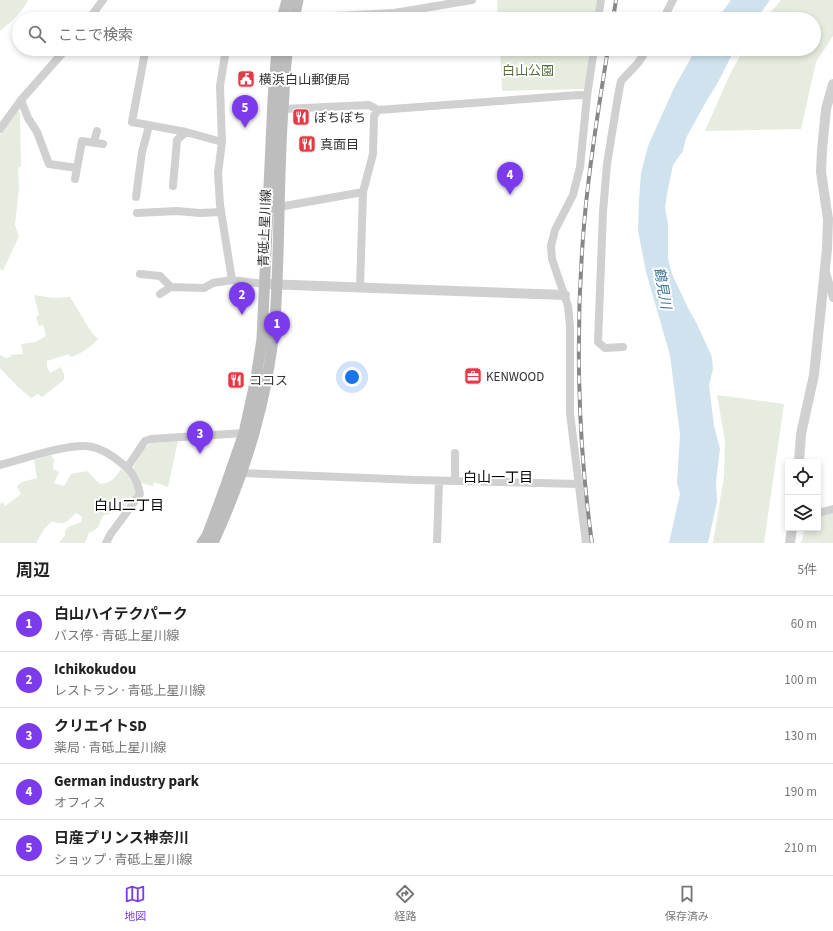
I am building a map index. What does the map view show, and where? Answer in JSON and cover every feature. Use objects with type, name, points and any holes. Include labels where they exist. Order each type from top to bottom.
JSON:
[{"type":"main road","points":[[284,12],[287,0]]},
{"type":"main road","points":[[295,12],[298,0]]},
{"type":"main road","name":"青砥上星川線","points":[[213,543],[230,506],[254,439],[270,364],[275,319],[271,284],[273,100],[276,56]]},
{"type":"main road","name":"青砥上星川線","points":[[202,543],[222,496],[244,433],[256,378],[271,284],[279,207],[283,108],[287,56]]},
{"type":"street","points":[[95,12],[104,0]]},
{"type":"street","points":[[400,12],[472,0]]},
{"type":"street","points":[[599,12],[601,0]]},
{"type":"street","points":[[666,12],[672,0]]},
{"type":"street","points":[[0,129],[21,100],[60,56]]},
{"type":"street","points":[[144,56],[132,122],[186,132],[222,142]]},
{"type":"street","points":[[225,56],[220,86],[222,142],[218,173],[221,212],[232,280]]},
{"type":"street","points":[[586,543],[570,413],[570,327],[568,306],[552,259],[551,246],[555,230],[573,196],[580,167],[587,96],[593,56]]},
{"type":"street","points":[[623,347],[605,348],[598,342],[603,212],[607,167],[621,81],[642,56]]},
{"type":"street","points":[[799,459],[801,434],[814,375],[825,270],[828,229],[821,172],[826,110],[833,84]]},
{"type":"street","points":[[283,108],[369,105],[378,110],[579,95],[587,96]]},
{"type":"street","points":[[21,100],[49,164],[77,168]]},
{"type":"street","points":[[360,286],[363,192],[373,154],[374,116],[378,110]]},
{"type":"street","points":[[136,197],[142,152],[149,126]]},
{"type":"street","points":[[94,142],[97,131]]},
{"type":"street","points":[[174,186],[177,140],[186,132]]},
{"type":"street","points":[[75,179],[82,141],[103,144]]},
{"type":"street","points":[[279,207],[363,192]]},
{"type":"street","points":[[137,213],[177,211],[200,213],[221,212]]},
{"type":"street","points":[[825,270],[833,298]]},
{"type":"street","points":[[140,274],[160,276],[171,288]]},
{"type":"street","points":[[160,294],[171,288],[204,288],[213,283],[232,280],[271,284],[360,286],[565,295]]},
{"type":"street","points":[[127,468],[145,441],[151,439],[244,433]]},
{"type":"street","points":[[0,465],[57,449],[84,446],[97,448],[106,452],[127,468],[136,480],[140,494],[110,535],[106,543]]},
{"type":"street","points":[[455,454],[455,481]]},
{"type":"street","points":[[242,473],[439,481],[579,484]]},
{"type":"street","points":[[437,543],[439,481]]},
{"type":"street","points":[[821,512],[833,509]]},
{"type":"street","points":[[790,543],[792,531]]},
{"type":"green space","points":[[0,0],[28,0],[20,12],[12,12],[12,21],[0,31]]},
{"type":"green space","points":[[497,0],[598,0],[596,12],[498,12]]},
{"type":"green space","points":[[781,0],[833,0],[833,36],[821,54],[821,12],[771,12]]},
{"type":"green space","name":"白山公園","points":[[500,56],[589,56],[584,89],[502,91]]},
{"type":"green space","points":[[740,56],[820,56],[816,62],[801,129],[705,131],[730,74]]},
{"type":"green space","points":[[18,110],[20,113],[21,167],[18,167],[19,187],[15,225],[19,236],[3,271],[0,269],[0,135],[12,115]]},
{"type":"green space","points":[[34,295],[53,298],[70,297],[92,333],[98,339],[89,348],[71,357],[68,354],[47,361],[47,367],[50,373],[61,367],[64,374],[64,380],[42,397],[38,394],[31,398],[0,368],[0,355],[6,358],[11,357],[11,355],[23,354],[21,344],[35,342],[46,336],[43,325],[39,326],[36,317],[39,315]]},
{"type":"green space","points":[[717,395],[784,404],[764,543],[713,543],[724,476],[725,441]]},
{"type":"green space","points":[[178,441],[168,487],[154,482],[153,486],[141,483],[133,468],[144,449],[151,443]]},
{"type":"green space","points":[[51,455],[54,460],[53,469],[59,472],[54,483],[64,486],[71,474],[87,471],[100,484],[113,480],[121,469],[128,475],[136,487],[133,500],[124,506],[119,503],[113,512],[104,515],[98,527],[89,533],[85,543],[59,543],[65,535],[65,531],[68,527],[81,522],[81,516],[76,513],[68,521],[63,523],[52,521],[45,528],[37,543],[0,543],[0,504],[3,502],[5,506],[21,494],[17,486],[22,482],[37,478],[34,460]]},
{"type":"green space","points":[[833,513],[833,543],[801,543],[804,531],[821,531],[821,516]]},
{"type":"water","points":[[731,0],[770,0],[761,12],[722,12]]},
{"type":"water","name":"鶴見川","points":[[692,56],[731,56],[686,138],[683,151],[673,165],[665,208],[668,224],[668,259],[672,274],[712,357],[713,369],[709,385],[714,426],[720,449],[716,481],[717,502],[708,543],[669,543],[680,494],[677,483],[680,434],[670,355],[646,272],[638,230],[641,173],[648,146],[674,88]]},
{"type":"railway","points":[[614,12],[616,0]]},
{"type":"railway","points":[[592,543],[583,462],[581,421],[579,379],[580,296],[587,193],[607,56]]},
{"type":"place","name":"横浜白山郵便局","points":[[246,79]]},
{"type":"place","name":"ぼちぼち","points":[[301,117]]},
{"type":"place","name":"日産プリンス神奈川","points":[[245,128]]},
{"type":"place","name":"真面目","points":[[307,144]]},
{"type":"place","name":"German industry park","points":[[510,195]]},
{"type":"place","name":"Ichikokudou","points":[[242,315]]},
{"type":"place","name":"白山ハイテクパーク","points":[[277,344]]},
{"type":"place","name":"KENWOOD","points":[[473,376]]},
{"type":"place","name":"ココス","points":[[236,380]]},
{"type":"place","name":"クリエイトSD","points":[[200,454]]},
{"type":"district","name":"白山一丁目","points":[[498,477]]},
{"type":"district","name":"白山二丁目","points":[[129,505]]}]
